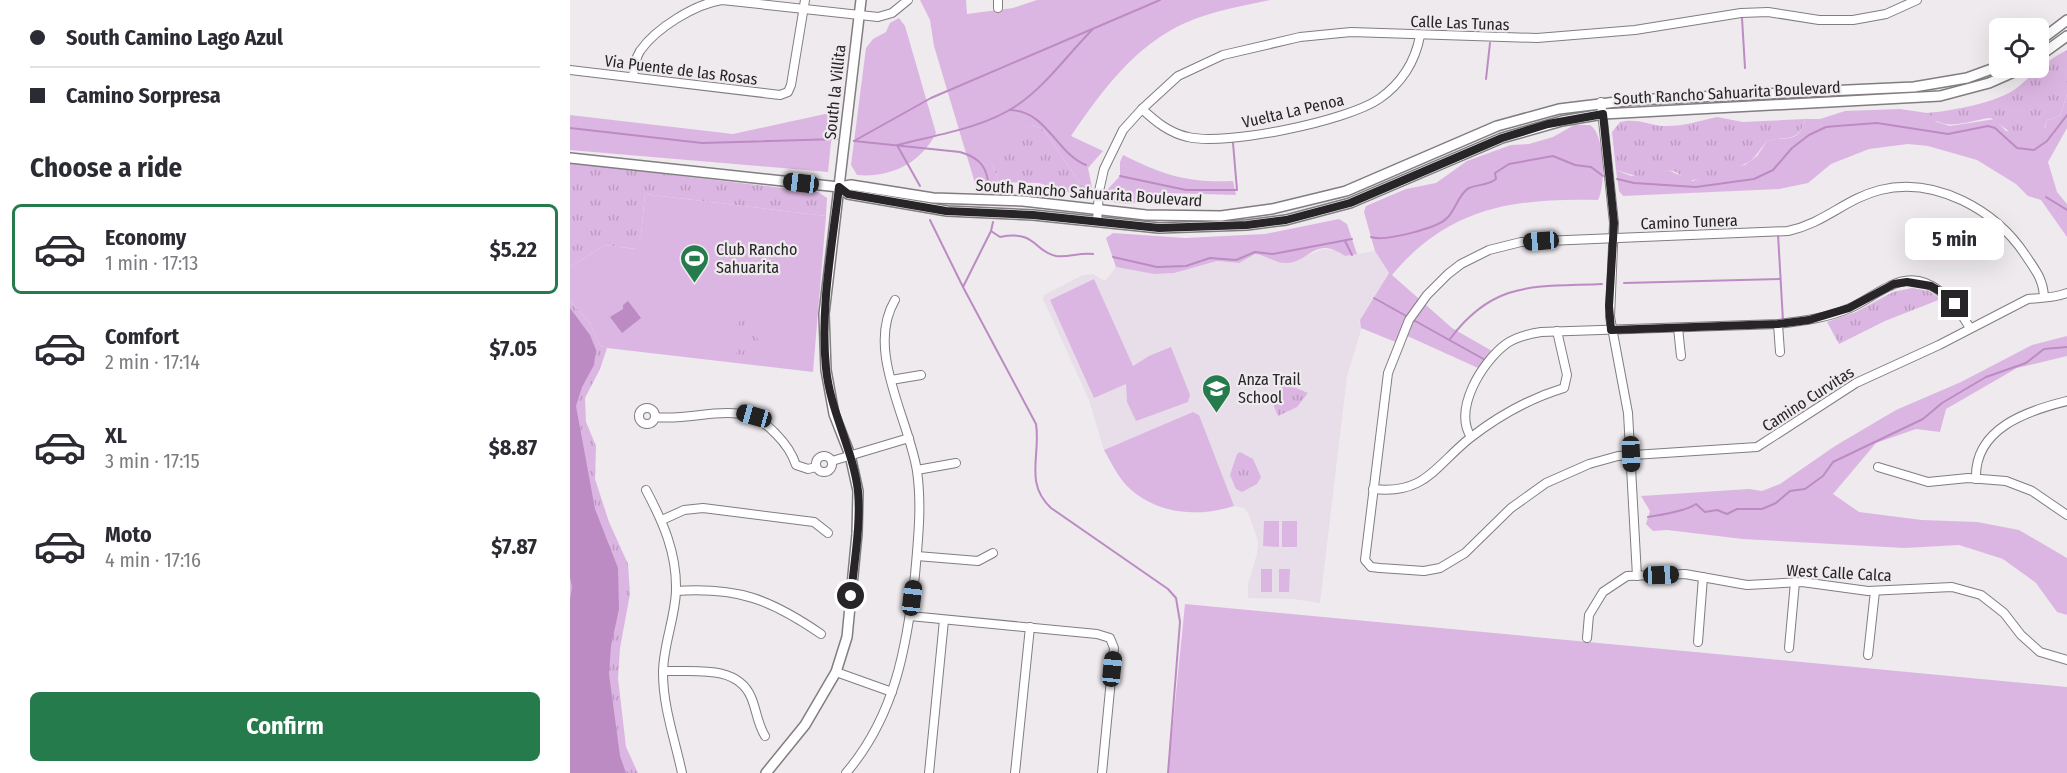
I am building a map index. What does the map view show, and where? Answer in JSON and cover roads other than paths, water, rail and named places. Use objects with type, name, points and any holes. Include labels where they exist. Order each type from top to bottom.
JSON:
[{"type":"street","points":[[633,77],[639,51],[651,38],[705,2],[722,0],[858,17],[878,17],[892,13],[908,0]]},
{"type":"street","points":[[804,10],[805,0]]},
{"type":"street","name":"South la Villita","points":[[766,773],[805,725],[836,672],[847,637],[857,534],[858,491],[850,456],[834,414],[826,370],[824,314],[861,0]]},
{"type":"street","name":"Calle Las Tunas","points":[[1097,222],[1099,191],[1110,154],[1123,130],[1178,76],[1223,54],[1316,34],[1351,32],[1420,36],[1463,34],[1513,38],[1584,36],[1755,12],[1853,20],[1886,14],[1917,0]]},
{"type":"street","name":"Via Puente de las Rosas","points":[[570,70],[780,95],[788,92],[804,10]]},
{"type":"street","points":[[2049,34],[2067,20]]},
{"type":"street","name":"Vuelta La Penoa","points":[[1142,109],[1170,131],[1202,139],[1252,136],[1347,114],[1380,98],[1397,83],[1414,60],[1420,36]]},
{"type":"street","points":[[2049,49],[2067,36]]},
{"type":"street","name":"South Rancho Sahuarita Boulevard","points":[[570,158],[839,187],[851,185],[933,198],[1023,201],[1097,210],[1196,217],[1299,204],[1362,185],[1497,126],[1539,113],[1601,102],[1921,86],[1966,78],[1989,70]]},
{"type":"street","name":"South Rancho Sahuarita Boulevard","points":[[839,187],[848,194],[926,209],[1023,214],[1196,229],[1286,220],[1350,203],[1502,138],[1553,123],[1603,114],[1940,96],[2000,78]]},
{"type":"street","points":[[1601,102],[1613,206],[1614,239],[1609,306],[1611,330],[1628,413],[1637,576]]},
{"type":"street","name":"Camino Tunera","points":[[1368,564],[1365,551],[1384,392],[1392,360],[1409,320],[1436,284],[1461,264],[1503,246],[1541,241],[1788,231],[1818,222],[1865,195],[1890,188],[1924,188],[1956,198],[1983,213],[2011,234],[2042,279],[2044,297]]},
{"type":"street","points":[[1471,437],[1464,422],[1465,407],[1474,386],[1499,350],[1525,335],[1778,324],[1829,315],[1849,308],[1894,284],[1907,282],[1924,284],[1940,290],[1955,304],[1970,328]]},
{"type":"street","name":"Camino Curvitas","points":[[1368,564],[1380,568],[1424,571],[1440,568],[1465,553],[1511,508],[1546,483],[1589,464],[1631,454],[1757,447],[1856,383],[2028,299],[2067,293]]},
{"type":"street","points":[[846,773],[870,738],[892,692],[906,645],[917,556],[920,526],[917,470],[891,380],[886,352],[887,313],[895,300]]},
{"type":"street","points":[[1778,324],[1780,352]]},
{"type":"street","points":[[1678,328],[1681,356]]},
{"type":"street","points":[[1373,489],[1394,491],[1418,484],[1471,437],[1511,412],[1567,385],[1567,375],[1557,332]]},
{"type":"street","points":[[891,380],[921,375]]},
{"type":"street","points":[[1976,479],[1976,464],[1998,428],[2067,401]]},
{"type":"street","points":[[656,417],[740,412],[754,416],[767,424],[782,440],[796,465],[808,469],[816,466]]},
{"type":"street","points":[[832,461],[909,438]]},
{"type":"street","points":[[821,456],[828,456],[832,461],[831,468],[826,472],[820,472],[816,466],[816,460],[821,456]]},
{"type":"street","points":[[917,470],[956,464]]},
{"type":"street","points":[[1878,467],[1928,482],[1976,479],[2006,481],[2032,491],[2067,515]]},
{"type":"street","points":[[646,490],[662,520],[675,563],[676,591],[663,671],[667,707],[682,773]]},
{"type":"street","points":[[662,520],[684,510],[703,508],[814,522],[828,533]]},
{"type":"street","points":[[917,556],[978,561],[993,554]]},
{"type":"street","name":"West Calle Calca","points":[[1587,638],[1589,615],[1603,592],[1627,576],[1685,574],[1747,585],[1794,582],[1875,591],[1952,587],[1981,595],[2004,613],[2021,635],[2040,652],[2067,660]]},
{"type":"street","points":[[1698,642],[1704,577]]},
{"type":"street","points":[[1789,648],[1794,582]]},
{"type":"street","points":[[676,591],[702,589],[761,599],[786,609],[821,634]]},
{"type":"street","points":[[1868,655],[1875,591]]},
{"type":"street","points":[[910,616],[1104,635],[1112,643],[1102,773]]},
{"type":"street","points":[[929,773],[944,620]]},
{"type":"street","points":[[1015,773],[1030,627]]},
{"type":"street","points":[[663,671],[714,672],[732,677],[756,697],[758,725],[765,736]]},
{"type":"street","points":[[836,672],[892,692]]},
{"type":"waterway","points":[[854,141],[931,98],[1160,0]]},
{"type":"waterway","points":[[1742,18],[1745,68]]},
{"type":"waterway","points":[[920,186],[897,145],[974,125],[1003,114],[1027,98],[1047,80],[1092,30]]},
{"type":"waterway","points":[[1486,79],[1490,43]]},
{"type":"waterway","points":[[1010,110],[1023,112],[1033,117],[1067,151],[1086,165]]},
{"type":"waterway","points":[[1617,179],[1634,183],[1696,187],[1754,179],[1773,170],[1792,148],[1809,135],[1826,127],[1877,123],[1948,134],[1988,126],[1995,128],[2017,148],[2034,150],[2047,141],[2067,115]]},
{"type":"waterway","points":[[570,128],[702,143],[837,139]]},
{"type":"waterway","points":[[854,141],[967,154],[982,165],[987,176],[989,190]]},
{"type":"waterway","points":[[1120,176],[1186,190],[1237,190],[1233,143]]},
{"type":"waterway","points":[[1371,237],[1398,236],[1442,222],[1450,215],[1466,190],[1493,181],[1496,179],[1495,173],[1509,164],[1553,156],[1575,165],[1591,167],[1603,176]]},
{"type":"waterway","points":[[2046,197],[2067,210]]},
{"type":"waterway","points":[[930,220],[963,287]]},
{"type":"waterway","points":[[993,222],[991,231],[963,287],[1036,424],[1035,468],[1038,489],[1051,508],[1168,589],[1176,598],[1180,622],[1168,773]]},
{"type":"waterway","points":[[991,231],[1000,237],[1021,236],[1056,256],[1093,254]]},
{"type":"waterway","points":[[1778,234],[1783,321]]},
{"type":"waterway","points":[[1113,257],[1157,267],[1186,266],[1210,258],[1236,260],[1255,252],[1273,254],[1352,239]]},
{"type":"waterway","points":[[1345,241],[1352,255]]},
{"type":"waterway","points":[[1624,283],[1780,279]]},
{"type":"waterway","points":[[1450,339],[1466,320],[1500,296],[1536,287],[1602,284]]},
{"type":"waterway","points":[[1374,298],[1487,361]]},
{"type":"waterway","points":[[1648,517],[1680,511],[1696,504],[1705,512],[1717,510],[1727,514],[1737,509],[1762,509],[1776,503],[1790,491],[1805,489],[1823,476],[1833,462],[1923,419],[1942,403],[1986,377],[2026,363],[2044,349],[2067,347]]},
{"type":"place","name":"Club Rancho Sahuarita","points":[[695,284]]},
{"type":"place","name":"Anza Trail School","points":[[1217,414]]}]
